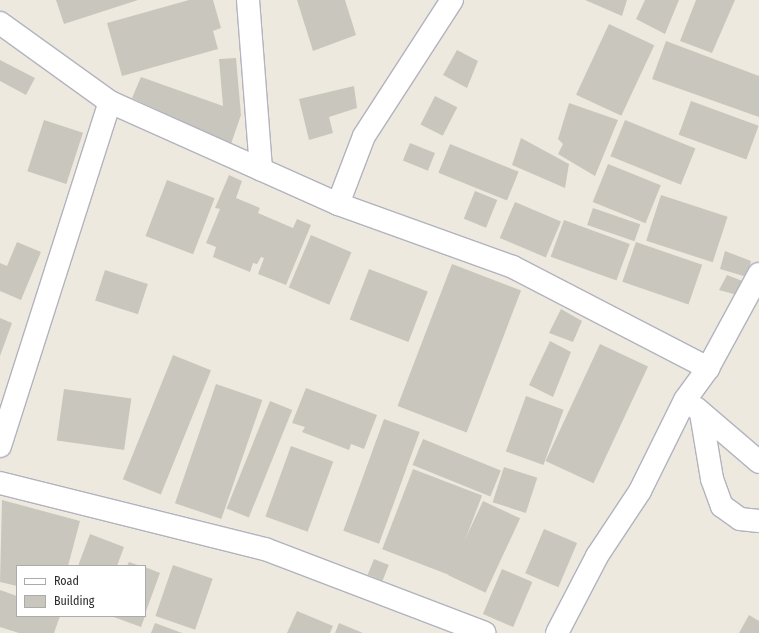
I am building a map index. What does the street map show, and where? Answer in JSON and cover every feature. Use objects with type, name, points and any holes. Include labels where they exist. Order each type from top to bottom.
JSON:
[{"type":"street","points":[[248,0],[261,170]]},
{"type":"street","points":[[338,204],[364,136],[452,0]]},
{"type":"street","points":[[0,23],[110,102],[338,204],[513,267],[708,368]]},
{"type":"street","points":[[0,446],[110,102]]},
{"type":"street","points":[[557,633],[597,556],[693,406],[708,368],[759,274]]},
{"type":"street","points":[[693,406],[759,462]]},
{"type":"street","points":[[693,406],[712,479],[722,506],[740,519],[759,521]]},
{"type":"street","points":[[0,483],[265,549],[485,633]]},
{"type":"building","points":[[56,0],[138,0],[64,24]]},
{"type":"building","points":[[189,0],[213,0],[221,28],[213,31],[218,49],[122,76],[107,23]]},
{"type":"building","points":[[297,0],[345,0],[356,35],[313,51]]},
{"type":"building","points":[[585,0],[627,0],[622,16]]},
{"type":"building","points":[[645,0],[679,0],[665,34],[636,19]]},
{"type":"building","points":[[696,0],[735,0],[712,53],[680,41]]},
{"type":"building","points":[[609,24],[654,45],[621,116],[576,95]]},
{"type":"building","points":[[666,41],[759,76],[759,117],[652,79]]},
{"type":"building","points":[[457,50],[478,61],[467,88],[443,75]]},
{"type":"building","points":[[236,58],[241,115],[231,144],[132,98],[141,77],[223,106],[219,59]]},
{"type":"building","points":[[0,60],[35,78],[26,95],[0,81]]},
{"type":"building","points":[[354,86],[357,108],[329,117],[333,133],[309,140],[299,99]]},
{"type":"building","points":[[435,96],[457,107],[443,136],[420,125]]},
{"type":"building","points":[[691,101],[759,126],[746,159],[679,135]]},
{"type":"building","points":[[569,103],[618,120],[595,176],[558,154],[563,144],[558,139]]},
{"type":"building","points":[[44,120],[83,133],[66,184],[27,171]]},
{"type":"building","points":[[625,120],[695,148],[681,185],[610,156]]},
{"type":"building","points":[[521,138],[569,164],[565,188],[512,165]]},
{"type":"building","points":[[410,143],[435,153],[428,171],[403,161]]},
{"type":"building","points":[[450,144],[519,172],[507,200],[438,173]]},
{"type":"building","points":[[608,164],[661,185],[645,223],[593,202]]},
{"type":"building","points":[[229,175],[242,181],[236,198],[260,208],[258,213],[293,228],[297,219],[311,225],[286,285],[258,274],[264,258],[261,257],[257,264],[253,263],[250,272],[213,257],[216,247],[206,243],[220,209],[215,208]]},
{"type":"building","points":[[167,180],[215,198],[193,254],[145,236]]},
{"type":"building","points":[[475,191],[497,200],[486,228],[464,219]]},
{"type":"building","points":[[661,195],[728,217],[713,262],[646,241]]},
{"type":"building","points":[[515,202],[561,222],[546,257],[500,238]]},
{"type":"building","points":[[593,208],[640,224],[634,241],[587,225]]},
{"type":"building","points":[[564,220],[630,244],[616,281],[551,257]]},
{"type":"building","points":[[311,235],[352,252],[329,305],[289,287]]},
{"type":"building","points":[[17,242],[41,252],[21,300],[0,291],[0,263],[7,266]]},
{"type":"building","points":[[636,242],[702,265],[689,305],[622,282]]},
{"type":"building","points":[[725,251],[751,261],[747,277],[720,269]]},
{"type":"building","points":[[452,264],[521,291],[467,432],[398,406]]},
{"type":"building","points":[[369,269],[428,292],[408,342],[350,319]]},
{"type":"building","points":[[105,270],[148,284],[138,314],[95,300]]},
{"type":"building","points":[[727,275],[745,282],[737,295],[719,290]]},
{"type":"building","points":[[561,309],[582,321],[573,342],[549,333]]},
{"type":"building","points":[[0,318],[12,323],[0,356]]},
{"type":"building","points":[[550,341],[571,352],[553,397],[529,385]]},
{"type":"building","points":[[600,344],[648,366],[594,483],[545,461]]},
{"type":"building","points":[[173,355],[211,370],[161,495],[123,479]]},
{"type":"building","points":[[216,384],[262,400],[221,519],[175,503]]},
{"type":"building","points":[[306,388],[377,415],[364,449],[351,444],[349,450],[302,432],[305,427],[292,423]]},
{"type":"building","points":[[64,389],[131,398],[124,450],[57,440]]},
{"type":"building","points":[[526,396],[564,410],[543,465],[506,451]]},
{"type":"building","points":[[270,401],[292,410],[249,518],[227,509]]},
{"type":"building","points":[[384,419],[420,432],[379,544],[343,531]]},
{"type":"building","points":[[423,439],[501,470],[490,496],[413,465]]},
{"type":"building","points":[[291,446],[333,461],[308,532],[265,516]]},
{"type":"building","points":[[504,467],[537,478],[526,513],[493,502]]},
{"type":"building","points":[[413,469],[482,496],[451,576],[382,549]]},
{"type":"building","points":[[2,500],[80,521],[68,565],[16,565],[16,586],[0,582]]},
{"type":"building","points":[[483,501],[520,518],[486,593],[448,575]]},
{"type":"building","points":[[544,529],[577,543],[558,587],[525,573]]},
{"type":"building","points":[[90,534],[124,547],[117,565],[78,565]]},
{"type":"building","points":[[374,559],[389,565],[382,581],[368,575]]},
{"type":"building","points":[[129,562],[138,565],[128,565]]},
{"type":"building","points":[[173,565],[213,579],[195,630],[155,616]]},
{"type":"building","points":[[146,567],[160,573],[146,611]]},
{"type":"building","points":[[502,569],[532,582],[513,627],[483,614]]},
{"type":"building","points":[[0,590],[16,596],[16,617],[60,617],[54,633],[19,633],[0,627]]},
{"type":"building","points":[[297,611],[333,626],[330,633],[287,633]]},
{"type":"building","points":[[749,615],[759,621],[759,633],[739,633]]},
{"type":"building","points":[[114,617],[145,617],[141,627]]},
{"type":"building","points":[[155,623],[182,633],[151,633]]},
{"type":"building","points":[[339,623],[363,633],[335,633]]}]
